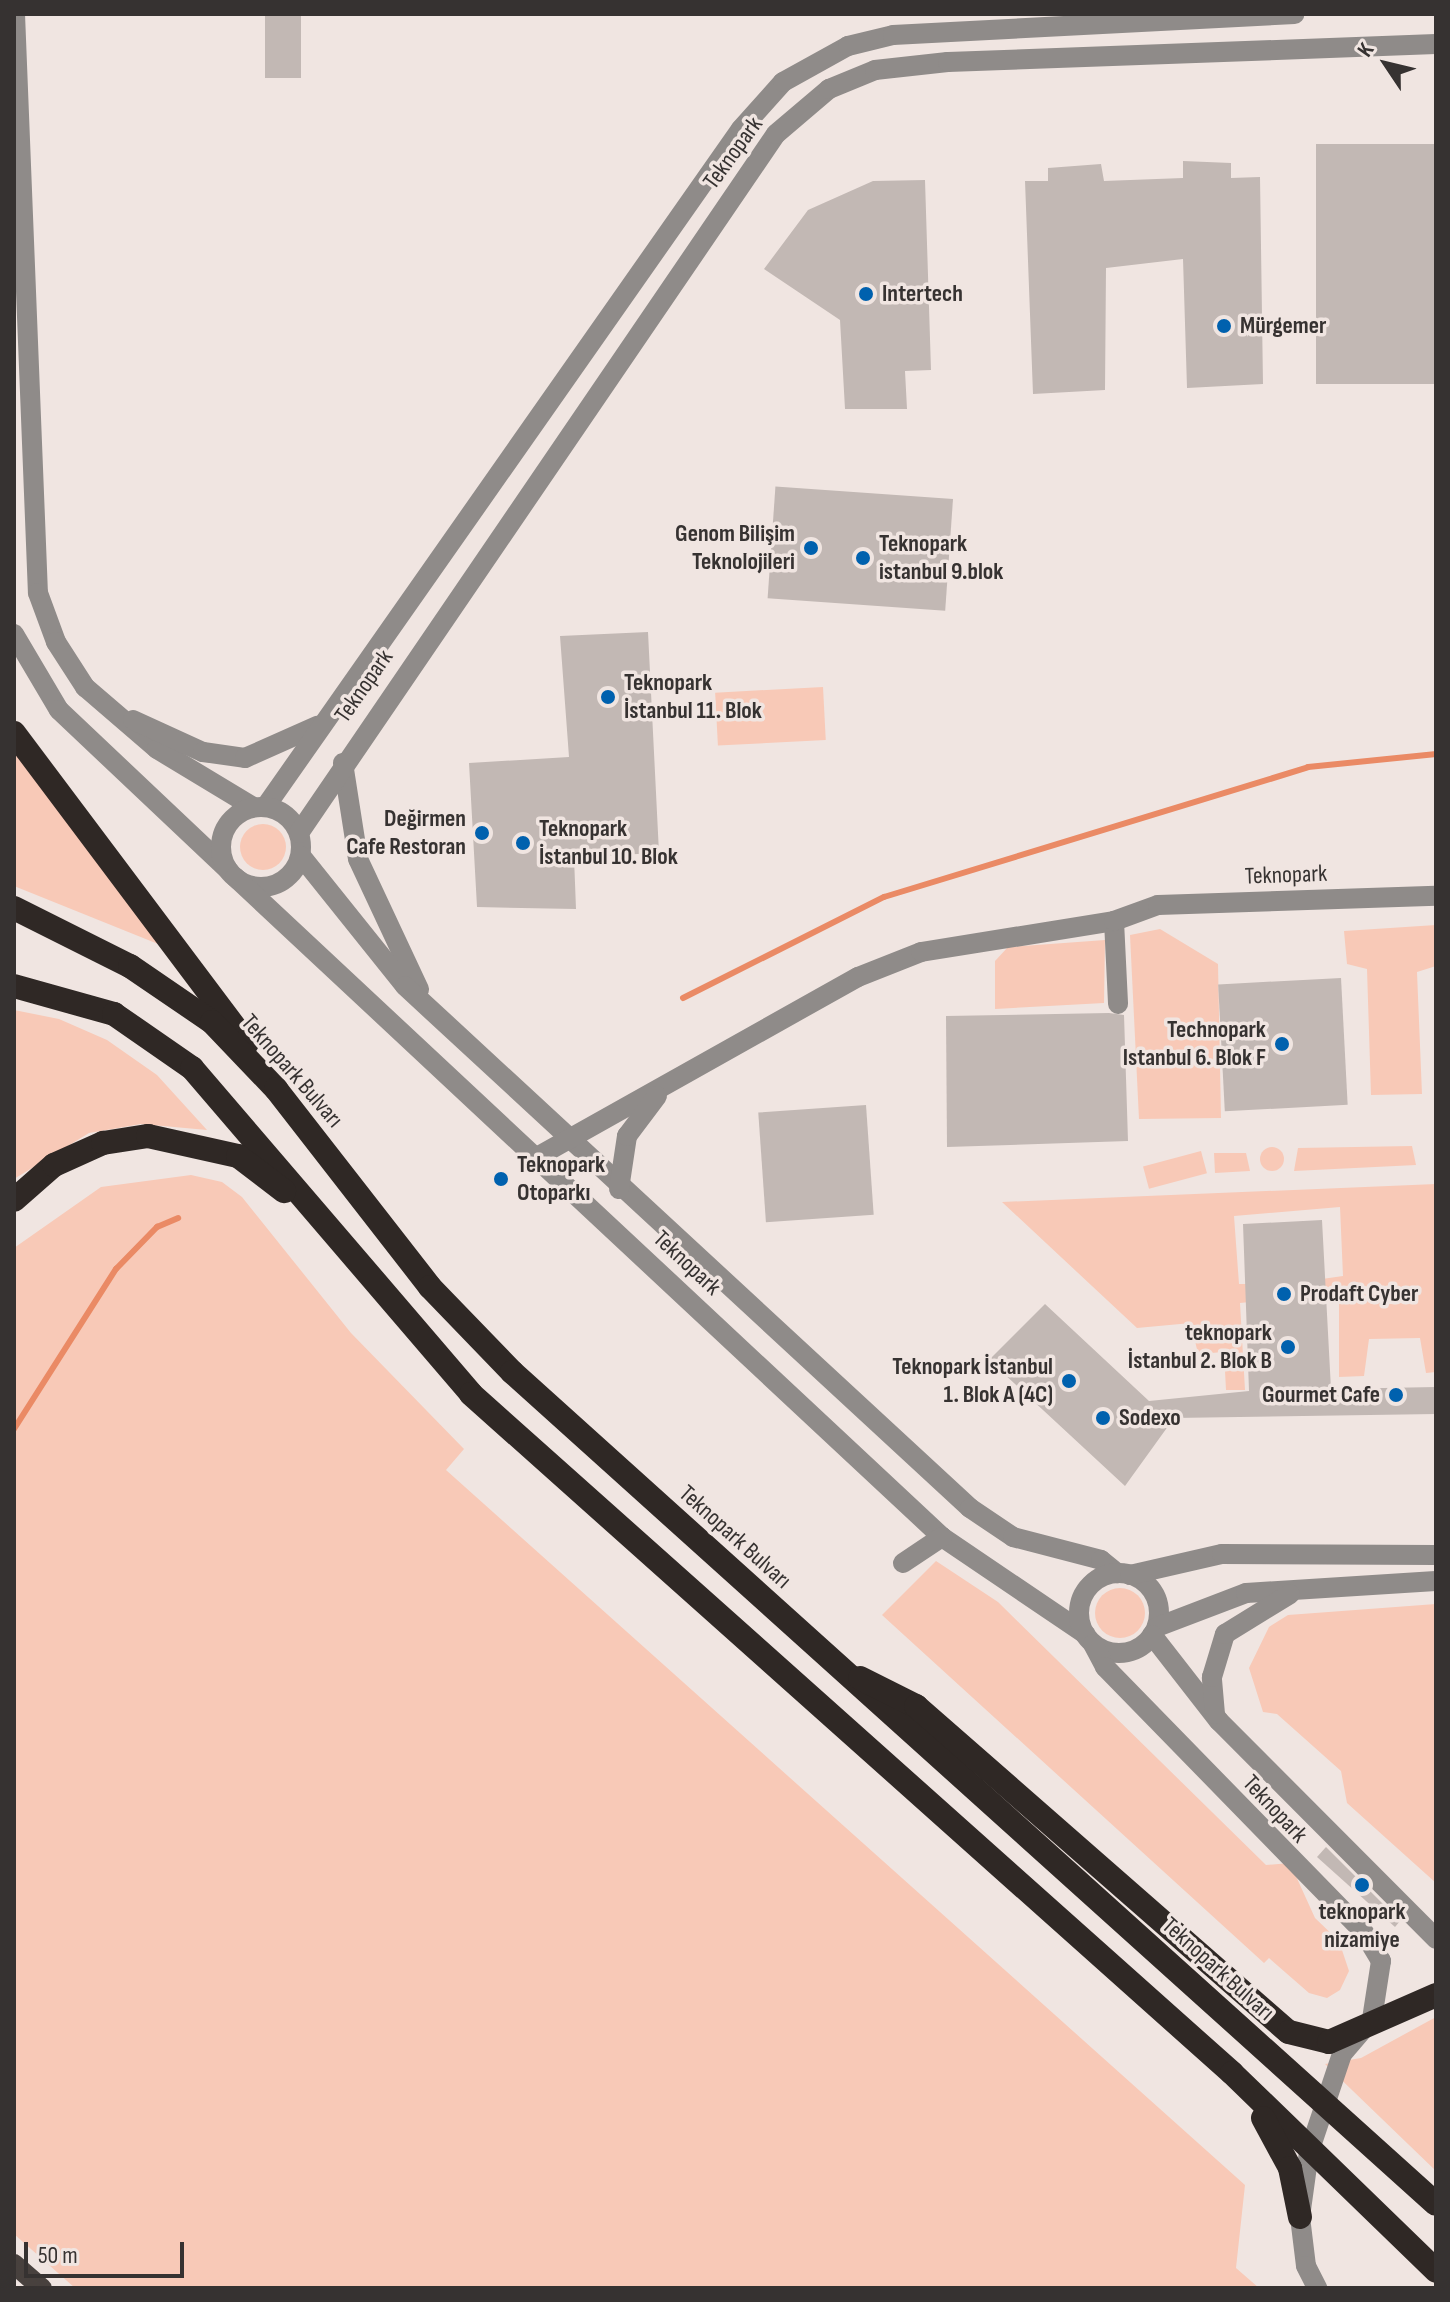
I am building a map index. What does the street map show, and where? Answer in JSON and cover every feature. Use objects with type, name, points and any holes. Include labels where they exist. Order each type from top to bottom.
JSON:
[{"type":"highway","points":[[14,733],[207,982],[276,1089]]},
{"type":"highway","name":"Teknopark Bulvarı","points":[[14,908],[52,921],[187,1002],[276,1089],[475,1336],[1436,2204]]},
{"type":"highway","points":[[14,986],[92,1005],[164,1046],[224,1102],[312,1211],[481,1403],[1232,2073],[1309,2152],[1436,2271]]},
{"type":"highway","points":[[14,1200],[54,1165],[103,1143],[148,1136],[238,1156],[312,1211]]},
{"type":"highway","points":[[839,1668],[916,1706],[1289,2032],[1329,2042],[1372,2019],[1436,1995]]},
{"type":"highway","points":[[1232,2073],[1280,2147],[1300,2217]]},
{"type":"main road","points":[[14,2264],[42,2288]]},
{"type":"street","points":[[15,14],[35,570],[56,642],[102,705],[157,749],[260,807],[286,815],[299,833],[301,856],[274,885],[232,874]]},
{"type":"street","name":"Teknopark","points":[[232,874],[224,832],[260,807],[327,720],[741,129],[783,82],[848,46],[893,35],[1294,14]]},
{"type":"street","name":"Teknopark","points":[[299,833],[343,763],[776,134],[829,89],[875,70],[948,62],[1436,44]]},
{"type":"street","name":"Teknopark","points":[[14,634],[59,710],[232,874],[942,1537],[1089,1639],[1129,1652],[1155,1631],[1230,1596],[1302,1588],[1436,1581]]},
{"type":"street","name":"Teknopark","points":[[102,705],[228,757],[261,756],[327,720]]},
{"type":"street","name":"Teknopark","points":[[343,763],[350,828],[370,894],[434,1013]]},
{"type":"street","name":"Teknopark","points":[[301,856],[382,960],[434,1013],[619,1189],[985,1520],[1013,1537],[1101,1560],[1151,1589],[1155,1631],[1219,1721],[1436,1939]]},
{"type":"street","name":"Teknopark","points":[[565,1137],[662,1090],[891,962],[977,938],[1114,921],[1138,910],[1436,896]]},
{"type":"street","name":"Teknopark","points":[[1138,910],[1436,907]]},
{"type":"street","points":[[1114,921],[1118,1004]]},
{"type":"street","name":"Teknopark","points":[[619,1189],[627,1136],[662,1090]]},
{"type":"street","points":[[537,1157],[565,1137]]},
{"type":"street","points":[[903,1563],[942,1537]]},
{"type":"street","points":[[1089,1639],[1084,1595],[1124,1574],[1222,1554],[1436,1555]]},
{"type":"street","name":"Teknopark","points":[[1219,1721],[1212,1677],[1225,1634],[1243,1616],[1302,1588]]},
{"type":"street","name":"Teknopark","points":[[1089,1639],[1105,1667],[1375,1946],[1383,1976],[1372,2019]]},
{"type":"street","points":[[1317,2288],[1306,2266],[1300,2217],[1309,2152],[1323,2100],[1342,2054],[1372,2019]]},
{"type":"shaded area","points":[[823,687],[826,740],[718,746],[715,693]]},
{"type":"shaded area","points":[[14,749],[168,948],[14,886]]},
{"type":"shaded area","points":[[263,824],[279,831],[286,847],[279,863],[263,870],[247,863],[240,847],[247,831]]},
{"type":"shaded area","points":[[1436,925],[1436,966],[1417,972],[1422,1094],[1371,1095],[1367,969],[1347,964],[1344,931]]},
{"type":"shaded area","points":[[1160,929],[1218,964],[1221,1118],[1139,1119],[1130,935]]},
{"type":"shaded area","points":[[1105,940],[1104,1003],[995,1009],[995,961],[1008,947]]},
{"type":"shaded area","points":[[14,1010],[59,1019],[107,1040],[157,1075],[207,1130],[141,1124],[89,1133],[14,1179]]},
{"type":"shaded area","points":[[1412,1146],[1416,1165],[1294,1171],[1298,1148]]},
{"type":"shaded area","points":[[1272,1147],[1280,1151],[1284,1159],[1280,1167],[1272,1171],[1264,1167],[1260,1159],[1264,1151]]},
{"type":"shaded area","points":[[1201,1151],[1207,1173],[1149,1189],[1143,1167]]},
{"type":"shaded area","points":[[1214,1153],[1246,1153],[1250,1171],[1215,1173]]},
{"type":"shaded area","points":[[191,1175],[222,1182],[242,1197],[351,1333],[464,1449],[446,1470],[1245,2185],[1236,2268],[1259,2288],[75,2288],[14,2234],[14,1248],[101,1187]]},
{"type":"shaded area","points":[[1436,1184],[1436,1372],[1426,1373],[1420,1338],[1369,1339],[1364,1376],[1339,1377],[1339,1296],[1323,1296],[1322,1279],[1343,1276],[1340,1207],[1234,1216],[1239,1284],[1259,1284],[1259,1301],[1240,1303],[1245,1390],[1226,1390],[1224,1352],[1198,1354],[1191,1323],[1137,1328],[1002,1202]]},
{"type":"shaded area","points":[[936,1561],[998,1602],[1266,1865],[1290,1863],[1315,1918],[1339,1941],[1349,1971],[1340,1990],[1327,1998],[1309,1993],[1269,1958],[1264,1963],[882,1615]]},
{"type":"shaded area","points":[[1120,1588],[1138,1595],[1145,1613],[1138,1631],[1120,1638],[1102,1631],[1095,1613],[1102,1595]]},
{"type":"shaded area","points":[[1436,1604],[1436,1883],[1347,1803],[1341,1771],[1277,1714],[1263,1712],[1249,1668],[1269,1627],[1288,1615]]},
{"type":"shaded area","points":[[1436,2017],[1436,2171],[1325,2064],[1361,2058]]},
{"type":"building","points":[[265,14],[301,14],[301,78],[265,78]]},
{"type":"building","points":[[1316,144],[1436,144],[1436,384],[1316,384]]},
{"type":"building","name":"Mürgemer","points":[[1183,161],[1231,163],[1231,178],[1260,177],[1263,384],[1187,388],[1183,259],[1106,268],[1105,390],[1033,394],[1025,181],[1048,181],[1048,168],[1101,164],[1104,181],[1183,178]]},
{"type":"building","name":"Intertech","points":[[925,180],[931,370],[905,371],[907,409],[845,409],[840,320],[764,269],[808,210],[873,181]]},
{"type":"building","name":"Teknopark istanbul 9.blok","points":[[775,487],[953,499],[945,611],[768,598]]},
{"type":"building","points":[[648,632],[659,853],[574,857],[576,909],[477,907],[469,763],[569,757],[560,636]]},
{"type":"building","name":"Technopark Istanbul 6. Blok F","points":[[1341,978],[1348,1105],[1225,1111],[1218,984]]},
{"type":"building","points":[[1124,1015],[1128,1141],[947,1147],[946,1016]]},
{"type":"building","points":[[866,1105],[874,1215],[766,1222],[758,1113]]},
{"type":"building","points":[[1322,1220],[1331,1389],[1436,1387],[1436,1414],[1174,1418],[1125,1486],[989,1360],[1045,1304],[1149,1401],[1249,1391],[1243,1224]]},
{"type":"building","name":"teknopark nizamiye","points":[[1326,1847],[1400,1921],[1395,1927],[1317,1857]]},
{"type":"waterway","points":[[683,998],[884,897],[1308,767],[1436,754]]},
{"type":"waterway","points":[[14,1429],[116,1269],[157,1227],[178,1218]]},
{"type":"place","name":"Intertech","points":[[866,294]]},
{"type":"place","name":"Mürgemer","points":[[1224,326]]},
{"type":"place","name":"Genom Bilişim Teknolojileri","points":[[811,548]]},
{"type":"place","name":"Teknopark istanbul 9.blok","points":[[863,558]]},
{"type":"place","name":"Teknopark İstanbul 11. Blok","points":[[608,697]]},
{"type":"place","name":"Değirmen Cafe Restoran","points":[[482,833]]},
{"type":"place","name":"Teknopark İstanbul 10. Blok","points":[[523,843]]},
{"type":"place","name":"Technopark Istanbul 6. Blok F","points":[[1282,1044]]},
{"type":"place","name":"Teknopark Otoparkı","points":[[501,1179]]},
{"type":"place","name":"Prodaft Cyber","points":[[1284,1294]]},
{"type":"place","name":"teknopark İstanbul 2. Blok B","points":[[1288,1347]]},
{"type":"place","name":"Teknopark İstanbul 1. Blok A (4C)","points":[[1069,1381]]},
{"type":"place","name":"Gourmet Cafe","points":[[1396,1395]]},
{"type":"place","name":"Sodexo","points":[[1103,1418]]},
{"type":"place","name":"teknopark nizamiye","points":[[1362,1885]]}]
